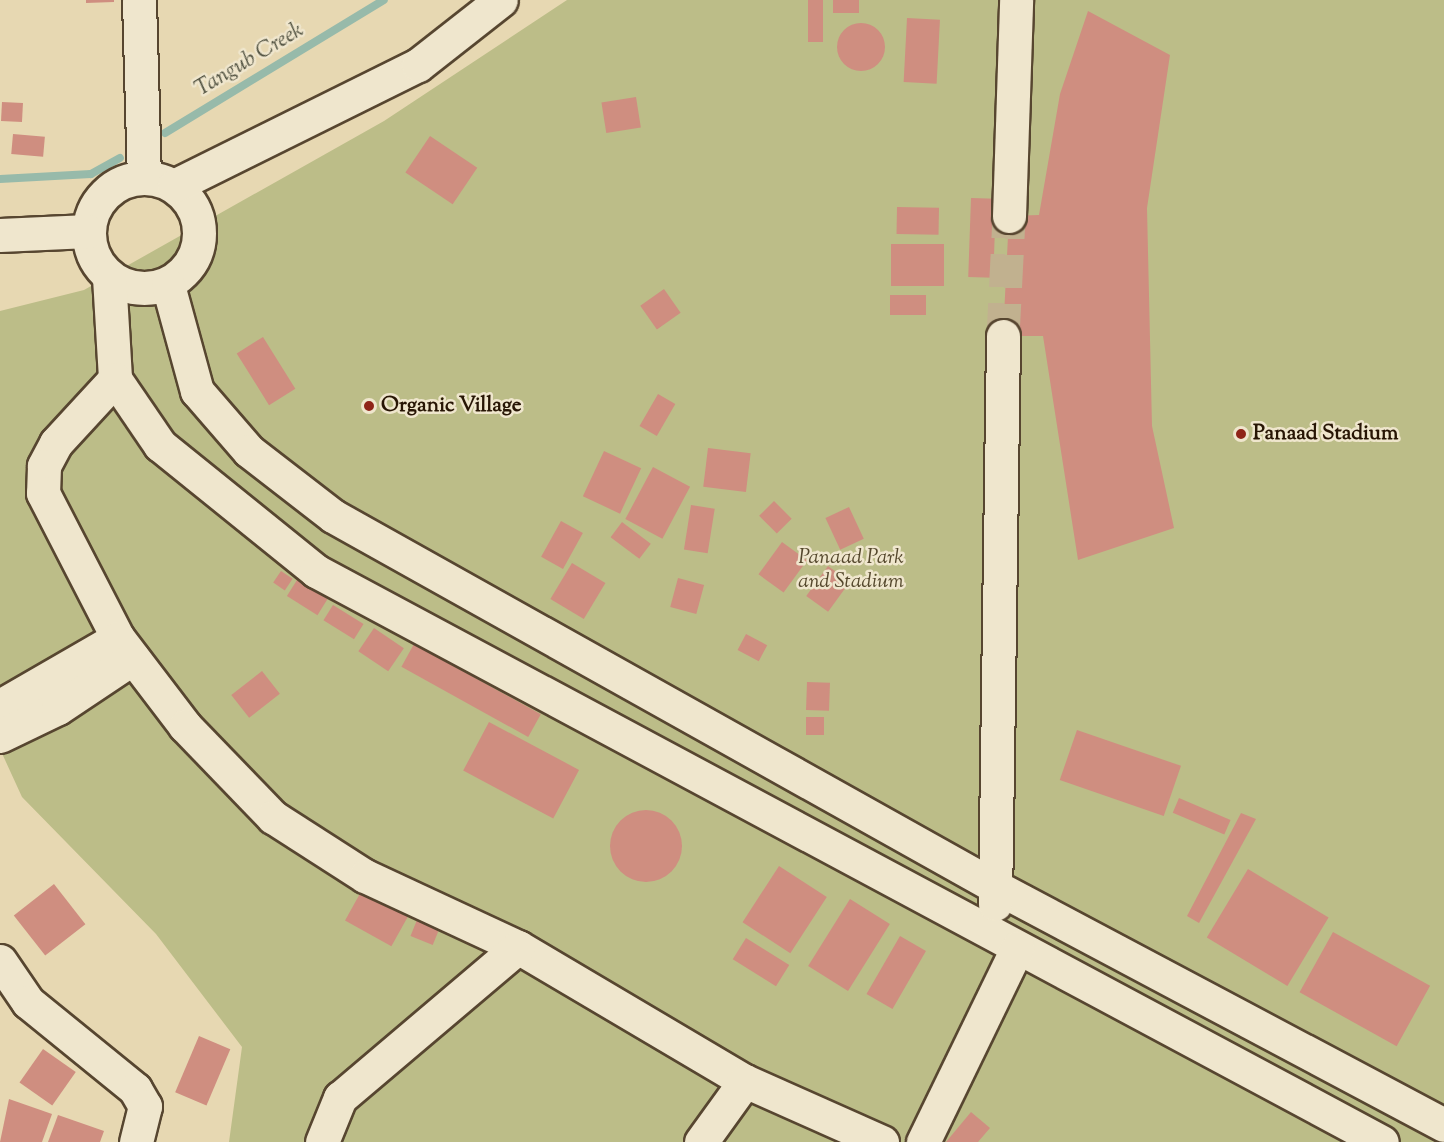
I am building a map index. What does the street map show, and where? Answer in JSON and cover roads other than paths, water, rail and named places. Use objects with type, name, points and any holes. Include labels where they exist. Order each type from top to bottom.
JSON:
[{"type":"street","points":[[139,0],[144,176]]},
{"type":"street","points":[[174,186],[418,65],[501,0]]},
{"type":"street","points":[[1009,216],[1016,0]]},
{"type":"street","points":[[144,176],[174,186],[192,203],[201,235],[187,271],[168,285],[136,289],[109,277],[95,260],[88,231],[96,206],[117,185],[144,176]]},
{"type":"street","points":[[0,235],[88,231]]},
{"type":"street","points":[[109,277],[115,379],[160,445],[316,571],[1382,1142]]},
{"type":"street","points":[[168,285],[197,391],[249,451],[333,516],[996,887],[1437,1125]]},
{"type":"street","points":[[923,1142],[1005,940],[996,887],[1003,336]]},
{"type":"street","points":[[115,379],[56,444],[44,466],[43,493],[126,648],[185,726],[273,817],[364,876],[518,947],[745,1081],[882,1142]]},
{"type":"street","points":[[0,706],[126,648]]},
{"type":"street","points":[[0,736],[58,708],[126,648]]},
{"type":"street","points":[[322,1142],[340,1098],[518,947]]},
{"type":"street","points":[[0,961],[14,1002],[135,1089],[145,1106],[136,1142]]},
{"type":"street","points":[[701,1142],[745,1081]]},
{"type":"waterway","name":"Tangub Creek","points":[[165,133],[384,0]]},
{"type":"waterway","name":"Tangub Creek","points":[[0,179],[91,174],[120,158]]},
{"type":"tunnel","points":[[1003,336],[1009,216]]},
{"type":"place","name":"Organic Village","points":[[369,406]]},
{"type":"place","name":"Panaad Stadium","points":[[1241,434]]},
{"type":"park label","name":"Panaad Park and Stadium","points":[[851,570]]}]
